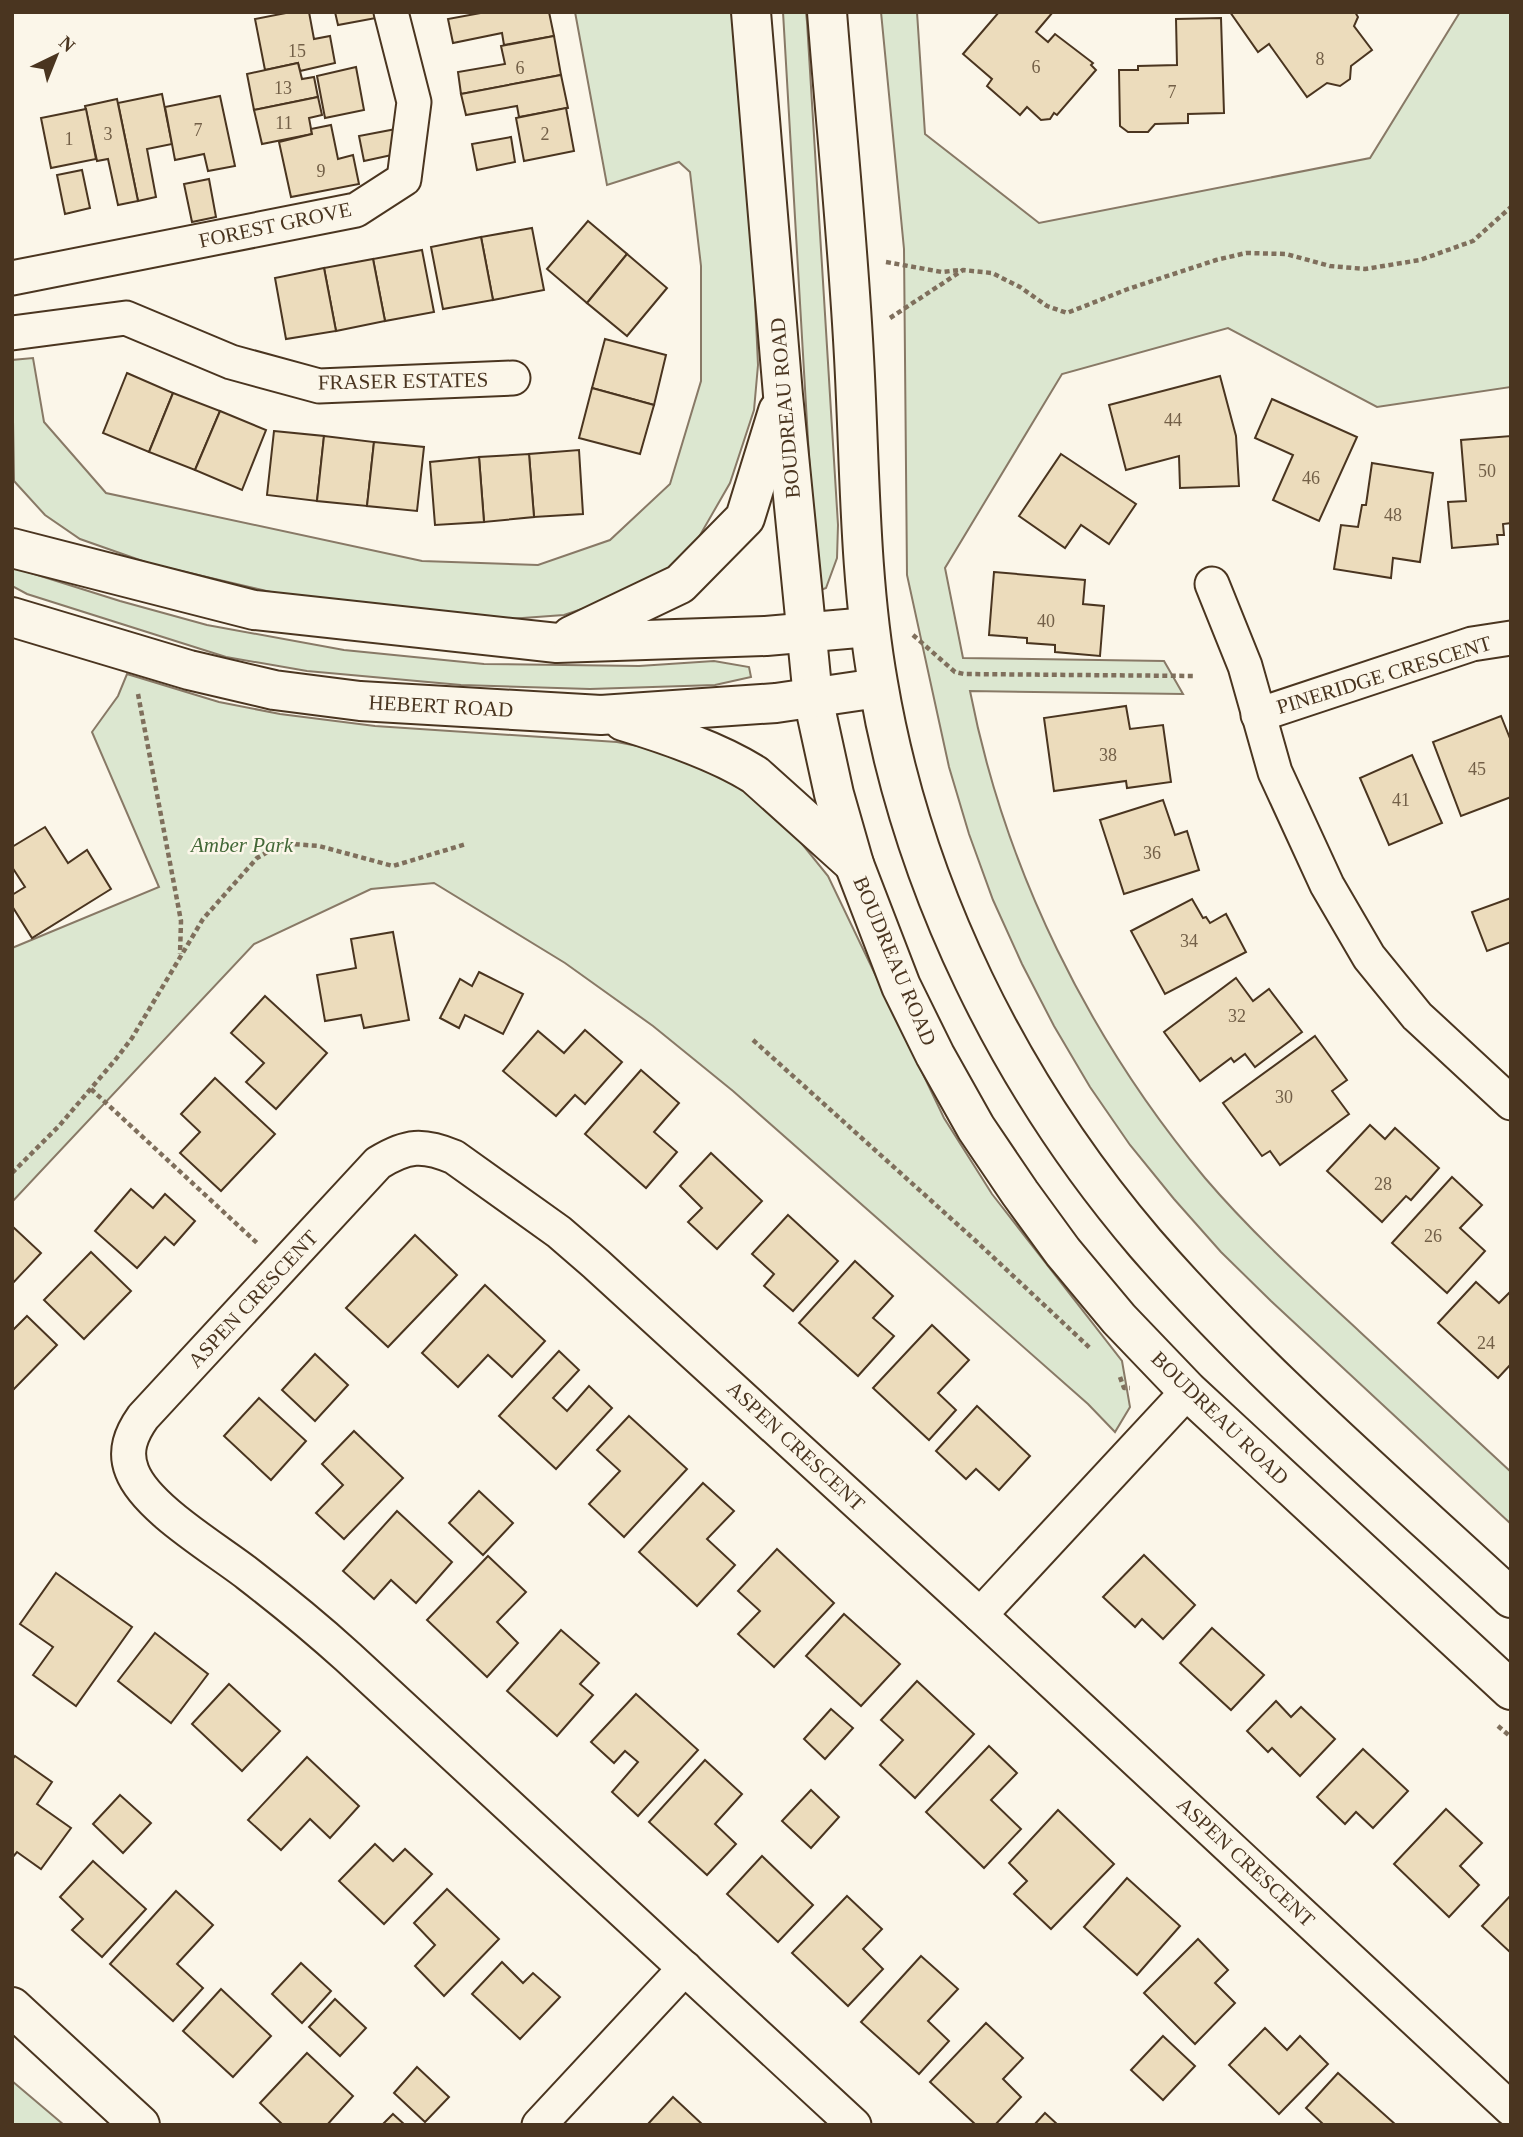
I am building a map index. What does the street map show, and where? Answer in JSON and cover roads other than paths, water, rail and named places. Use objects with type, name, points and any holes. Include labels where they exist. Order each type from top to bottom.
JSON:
[{"type":"main road","name":"BOUDREAU ROAD","points":[[751,12],[783,396],[813,698],[834,793],[854,864],[901,986],[935,1055],[976,1128],[1063,1252],[1119,1319],[1188,1391],[1511,1690]]},
{"type":"main road","points":[[827,12],[852,321],[869,627],[878,688],[909,817],[961,955],[1034,1090],[1142,1239],[1182,1285],[1286,1389],[1511,1598]]},
{"type":"main road","points":[[557,643],[680,584],[745,518],[783,396]]},
{"type":"main road","points":[[12,548],[254,610],[557,643],[805,633],[869,627]]},
{"type":"main road","name":"HEBERT ROAD","points":[[12,617],[178,667],[274,690],[360,701],[600,715],[763,704],[878,688]]},
{"type":"main road","points":[[600,715],[648,729],[739,765],[755,775],[854,864]]},
{"type":"main road","points":[[12,2007],[140,2125]]},
{"type":"street","name":"FOREST GROVE","points":[[12,278],[356,210],[404,180],[414,102],[391,12]]},
{"type":"street","name":"FRASER ESTATES","points":[[12,333],[126,318],[231,362],[319,386],[513,378]]},
{"type":"street","name":"PINERIDGE CRESCENT","points":[[1212,584],[1245,666],[1275,772],[1321,872],[1369,957],[1418,1016],[1511,1103]]},
{"type":"street","name":"PINERIDGE CRESCENT","points":[[1258,715],[1472,644],[1511,638]]},
{"type":"street","name":"ASPEN CRESCENT","points":[[854,2125],[298,1612],[153,1501],[133,1474],[127,1456],[135,1428],[378,1163],[394,1153],[419,1147],[436,1149],[454,1157],[559,1232],[980,1615],[1511,2109]]},
{"type":"street","points":[[980,1615],[1188,1391]]},
{"type":"street","points":[[539,2125],[685,1968]]},
{"type":"park label","name":"Amber Park","points":[[242,845]]}]
